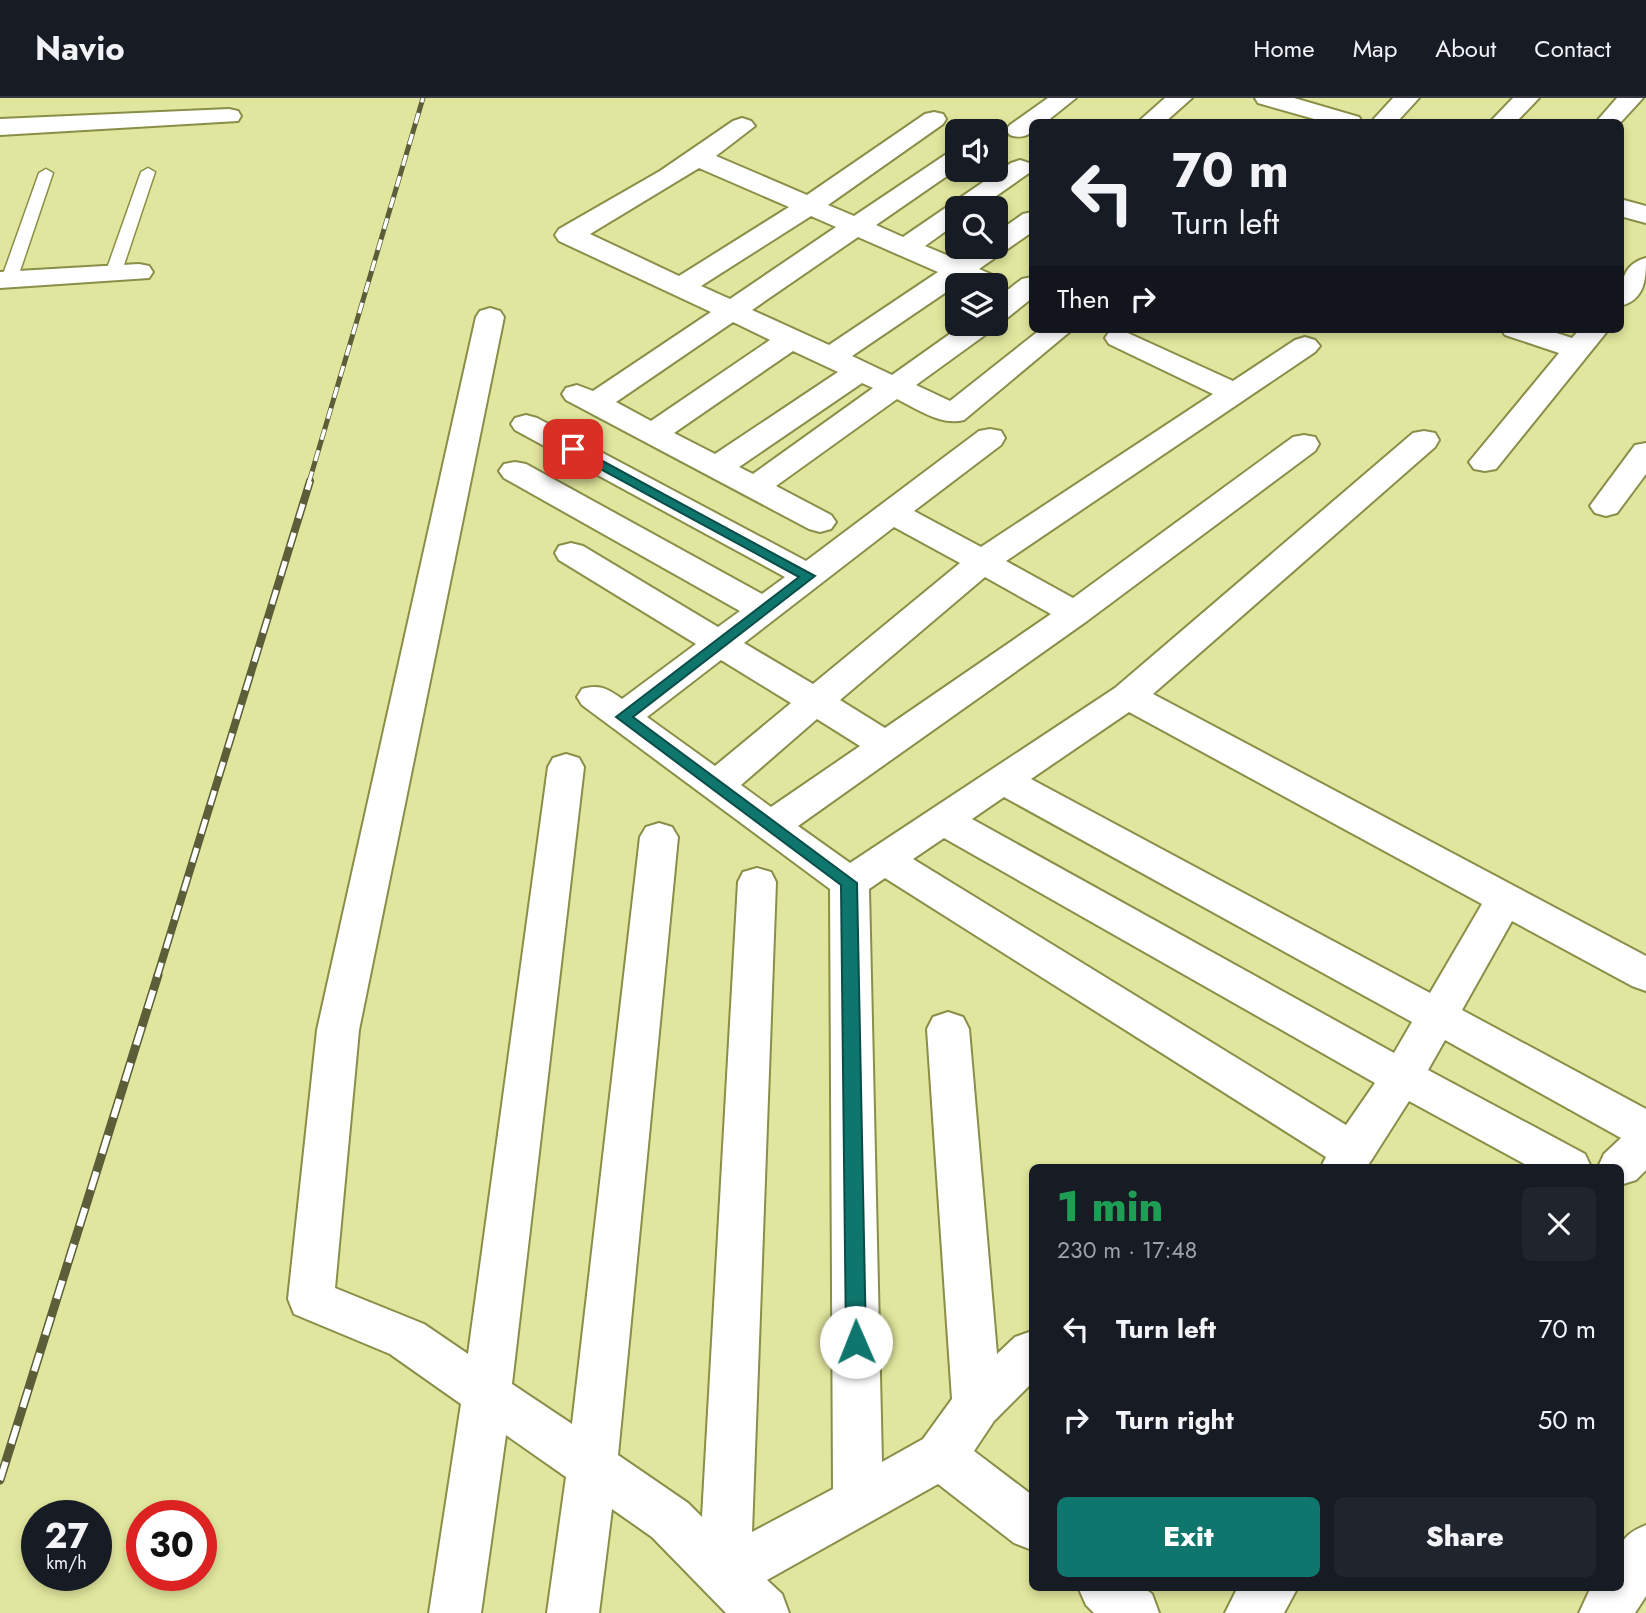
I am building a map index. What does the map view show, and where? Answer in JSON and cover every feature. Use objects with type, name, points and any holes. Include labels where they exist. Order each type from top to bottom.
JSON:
[{"type":"street","points":[[1035,119],[1064,98]]},
{"type":"street","points":[[1154,119],[1180,98]]},
{"type":"street","points":[[1386,119],[1407,98]]},
{"type":"street","points":[[1505,119],[1527,98]]},
{"type":"street","points":[[1611,119],[1631,98]]},
{"type":"street","points":[[1264,119],[1280,100],[1340,119]]},
{"type":"street","points":[[0,127],[162,108],[229,116]]},
{"type":"street","points":[[680,287],[809,206],[934,119]]},
{"type":"street","points":[[1019,131],[1029,124]]},
{"type":"street","points":[[742,126],[669,177],[569,235],[953,414],[1054,333]]},
{"type":"street","points":[[696,157],[958,271],[1014,291]]},
{"type":"street","points":[[820,522],[583,397],[731,311],[945,166]]},
{"type":"street","points":[[979,196],[1020,168]]},
{"type":"street","points":[[1624,208],[1646,215]]},
{"type":"street","points":[[906,247],[945,219]]},
{"type":"street","points":[[1008,236],[1029,222]]},
{"type":"street","points":[[831,357],[975,259]]},
{"type":"street","points":[[1624,293],[1646,266]]},
{"type":"street","points":[[4,280],[126,273]]},
{"type":"street","points":[[490,317],[338,1030],[312,1299],[407,1339],[670,1520],[763,1613]]},
{"type":"street","points":[[1543,333],[1586,339]]},
{"type":"street","points":[[755,487],[966,336]]},
{"type":"street","points":[[1119,338],[1235,393]]},
{"type":"street","points":[[1485,462],[1586,339]]},
{"type":"street","points":[[651,434],[791,340]]},
{"type":"street","points":[[716,785],[982,562],[1305,346]]},
{"type":"street","points":[[716,468],[859,371]]},
{"type":"street","points":[[526,424],[808,576]]},
{"type":"street","points":[[990,438],[720,643],[609,707],[771,826],[867,871],[1348,1160],[1402,1077],[1505,899]]},
{"type":"street","points":[[867,871],[1128,696],[1424,440]]},
{"type":"street","points":[[771,826],[1075,613],[1304,444]]},
{"type":"street","points":[[1606,506],[1646,452]]},
{"type":"street","points":[[515,471],[764,610]]},
{"type":"street","points":[[892,512],[1075,613]]},
{"type":"street","points":[[571,554],[886,745]]},
{"type":"street","points":[[1128,696],[1646,975]]},
{"type":"street","points":[[455,1613],[487,1394],[566,767]]},
{"type":"street","points":[[1003,780],[1646,1130]]},
{"type":"street","points":[[943,820],[1402,1077],[1563,1164]]},
{"type":"street","points":[[573,1613],[592,1467],[659,836]]},
{"type":"street","points":[[858,1504],[867,871]]},
{"type":"street","points":[[725,1575],[757,882]]},
{"type":"street","points":[[948,1029],[977,1405]]},
{"type":"street","points":[[1623,1164],[1646,1142]]},
{"type":"street","points":[[725,1575],[942,1456],[977,1405],[1029,1355]]},
{"type":"street","points":[[942,1456],[1029,1524]]},
{"type":"street","points":[[1624,1584],[1646,1550]]},
{"type":"street","points":[[1108,1591],[1133,1613]]},
{"type":"street","points":[[1251,1613],[1269,1591]]},
{"type":"street","points":[[1605,1613],[1619,1591]]},
{"type":"lane","points":[[126,273],[148,172]]},
{"type":"lane","points":[[4,280],[47,173]]},
{"type":"railway","points":[[309,482],[423,98]]},
{"type":"railway","points":[[157,977],[310,481]]},
{"type":"railway","points":[[0,1480],[158,975]]},
{"type":"route","points":[[573,449],[808,576],[623,717],[849,883],[856,1342]]}]
